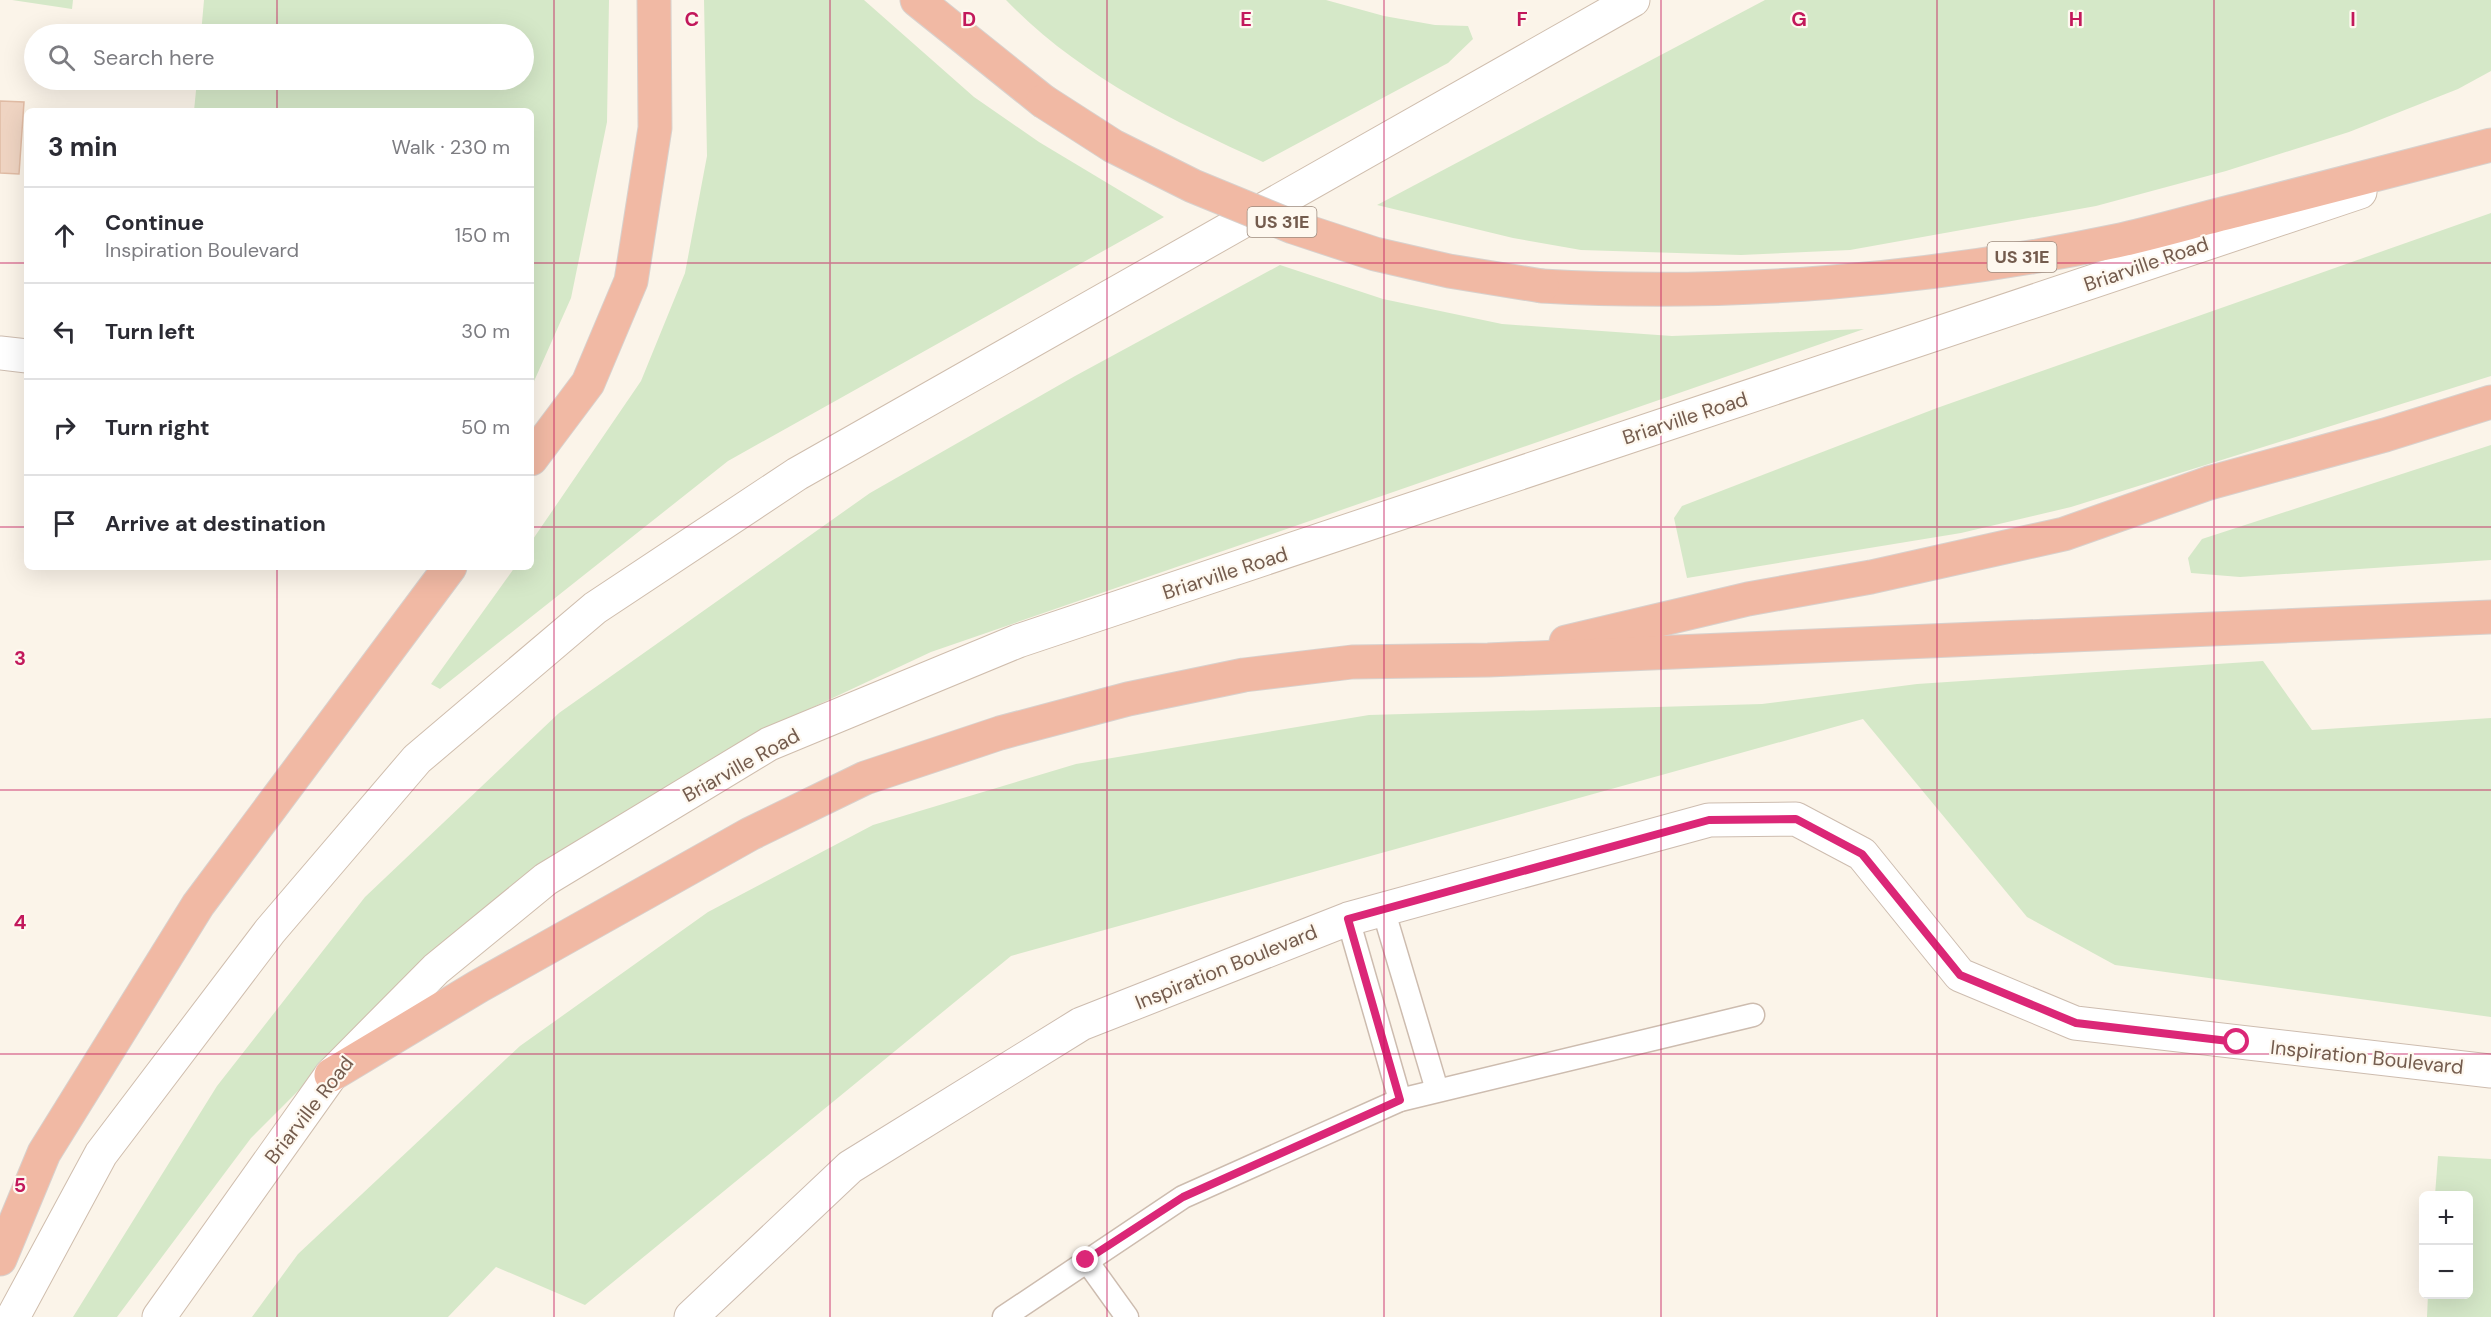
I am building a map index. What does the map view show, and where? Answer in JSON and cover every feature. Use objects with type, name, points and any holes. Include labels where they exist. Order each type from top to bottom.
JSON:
[{"type":"highway","points":[[534,455],[588,383],[631,281],[655,128],[654,0]]},
{"type":"highway","name":"US 31E","points":[[918,0],[1043,101],[1123,152],[1193,186],[1293,227],[1376,254],[1449,271],[1542,286],[1613,290],[1790,284],[1890,276],[1996,261],[2116,241],[2491,146]]},
{"type":"highway","points":[[1488,660],[1748,599],[1871,578],[2064,534],[2208,483],[2385,435],[2491,402]]},
{"type":"highway","points":[[0,1259],[44,1153],[198,904],[448,570]]},
{"type":"highway","points":[[331,1075],[479,986],[750,834],[865,778],[1000,733],[1128,699],[1244,675],[1352,662],[1488,660],[2491,616]]},
{"type":"main road","points":[[13,1317],[101,1154],[270,931],[417,759],[595,609],[797,474],[1633,0]]},
{"type":"main road","name":"Briarville Road","points":[[159,1317],[331,1075],[436,969],[546,879],[769,744],[1018,641],[1960,328],[2491,146]]},
{"type":"main road","points":[[0,353],[24,356]]},
{"type":"main road","name":"Inspiration Boulevard","points":[[691,1317],[850,1167],[1081,1024],[1348,919],[1709,820],[1796,819],[1862,854],[1960,975],[2076,1023],[2491,1071]]},
{"type":"lane","points":[[1383,909],[1437,1090]]},
{"type":"lane","points":[[1348,919],[1400,1100]]},
{"type":"lane","points":[[1004,1317],[1183,1197],[1400,1100],[1753,1015]]},
{"type":"lane","points":[[1086,1260],[1127,1317]]},
{"type":"green space","points":[[12,0],[73,0],[72,9]]},
{"type":"green space","points":[[204,0],[609,0],[607,122],[571,298],[534,381],[534,108],[194,108],[196,90],[534,90],[534,24],[202,24]]},
{"type":"green space","points":[[704,0],[864,0],[974,97],[1039,142],[1164,217],[728,461],[440,689],[431,684],[513,570],[534,570],[534,538],[641,381],[685,273],[707,156]]},
{"type":"green space","points":[[1006,0],[1326,0],[1384,16],[1435,25],[1468,26],[1473,39],[1448,63],[1263,162],[1160,112],[1094,73],[1063,51]]},
{"type":"green space","points":[[1765,0],[2491,0],[2491,71],[2458,89],[2349,132],[2226,171],[2096,206],[1850,250],[1741,255],[1581,250],[1513,238],[1377,205]]},
{"type":"green space","points":[[2491,213],[2491,376],[2071,507],[1961,533],[1687,578],[1674,518],[1682,506],[1937,408]]},
{"type":"green space","points":[[1280,265],[1383,299],[1502,324],[1672,336],[1864,329],[931,652],[777,724],[431,958],[251,1138],[117,1317],[73,1317],[217,1086],[365,897],[559,713],[870,493],[1075,376]]},
{"type":"green space","points":[[2491,445],[2491,560],[2240,577],[2191,573],[2188,558],[2202,539]]},
{"type":"green space","points":[[2263,661],[2312,730],[2491,718],[2491,1017],[2115,965],[2027,917],[1863,719],[1011,956],[585,1305],[496,1267],[448,1317],[252,1317],[298,1254],[520,1046],[708,912],[873,825],[1076,764],[1369,715],[1762,704],[1917,684]]},
{"type":"green space","points":[[2438,1156],[2491,1159],[2491,1317],[2427,1317],[2428,1299],[2473,1299],[2473,1191],[2435,1191]]},
{"type":"building","points":[[0,101],[24,102],[19,174],[0,173]]},
{"type":"route","points":[[1086,1260],[1183,1197],[1400,1100],[1348,919],[1709,820],[1796,819],[1862,854],[1960,975],[2076,1023],[2237,1042]]}]
